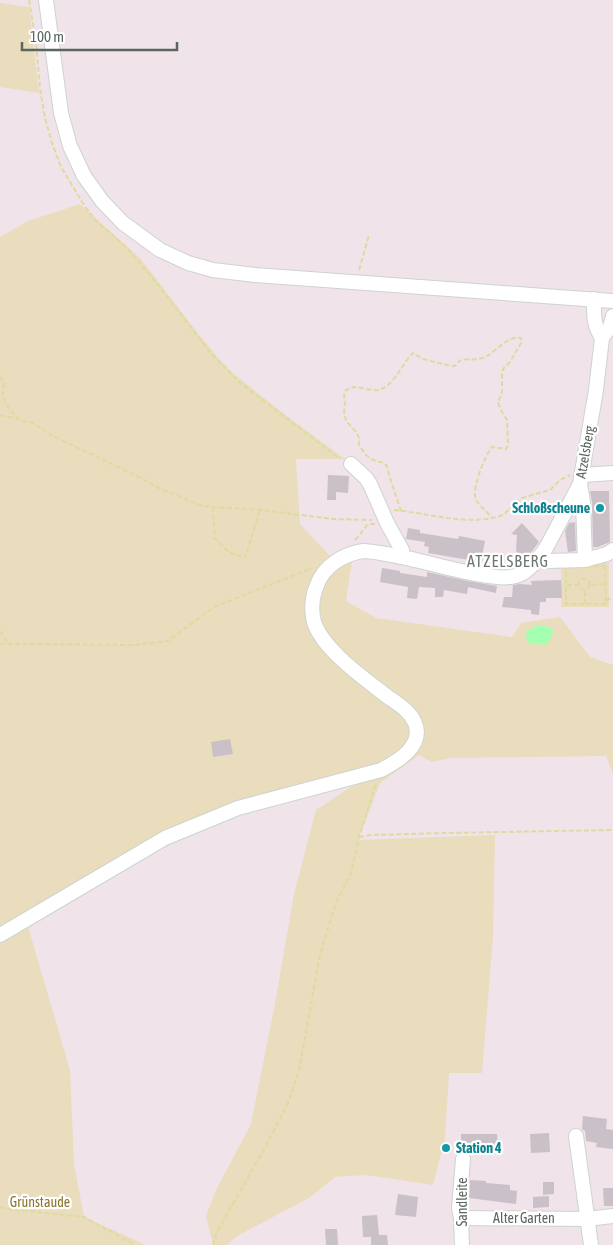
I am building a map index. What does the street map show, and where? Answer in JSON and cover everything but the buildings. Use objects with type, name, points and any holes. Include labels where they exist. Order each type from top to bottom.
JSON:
[{"type":"street","points":[[46,0],[61,114],[70,146],[84,176],[102,201],[123,223],[160,250],[188,263],[213,270],[255,275],[613,301]]},
{"type":"street","name":"Atzelsberg","points":[[594,300],[594,322],[602,338]]},
{"type":"street","name":"Atzelsberg","points":[[381,770],[400,760],[413,746],[416,736],[415,724],[408,712],[337,655],[319,633],[314,622],[312,609],[313,597],[321,576],[345,555],[365,551],[401,556],[496,577],[512,577],[523,573],[540,556],[568,507],[581,479],[602,338],[610,327],[613,316]]},
{"type":"street","points":[[351,464],[370,484],[402,550],[401,556]]},
{"type":"street","points":[[585,560],[581,479],[613,473]]},
{"type":"street","points":[[540,556],[547,561],[585,560],[607,554],[613,550]]},
{"type":"street","points":[[0,936],[165,838],[238,808],[381,770]]},
{"type":"street","points":[[576,1136],[591,1245]]},
{"type":"street","name":"Sandleite","points":[[462,1245],[459,1208],[463,1159]]},
{"type":"street","name":"Alter Garten","points":[[461,1218],[587,1219],[613,1216]]},
{"type":"path","points":[[356,282],[369,234]]},
{"type":"path","points":[[401,511],[387,466],[366,455],[359,444],[359,438],[347,422],[344,415],[344,394],[346,390],[354,387],[369,390],[384,388],[398,374],[413,353],[423,359],[455,366],[458,361],[488,356],[500,345],[517,337],[521,338],[522,341],[504,369],[502,392],[498,403],[502,414],[507,420],[508,446],[506,449],[492,447],[489,451],[484,460],[475,490],[476,499],[492,518]]},
{"type":"path","points":[[0,377],[4,382],[3,394],[5,403],[17,418],[22,421],[32,422],[55,438],[137,476],[158,488],[200,505],[344,520],[385,518]]},
{"type":"path","points":[[0,416],[17,418]]},
{"type":"path","points":[[358,538],[368,524],[385,518],[392,510],[451,518],[492,518],[502,515],[522,498],[550,490],[560,480],[571,474],[581,479]]},
{"type":"path","points":[[214,507],[215,539],[229,552],[245,558],[260,510]]},
{"type":"path","points":[[0,644],[135,645],[168,640],[214,608],[312,569],[317,564]]},
{"type":"path","points":[[606,601],[606,566],[566,567],[566,604],[606,604],[606,601],[613,599]]},
{"type":"path","points":[[579,585],[580,581],[584,579],[589,581],[590,585]]},
{"type":"path","points":[[585,604],[585,590],[590,585],[606,584]]},
{"type":"path","points":[[566,585],[579,585],[585,590]]},
{"type":"path","points":[[0,631],[6,640],[13,645]]},
{"type":"path","points":[[212,1245],[217,1232],[268,1142],[291,1095],[299,1071],[320,955],[335,906],[350,874],[359,837],[381,770]]},
{"type":"path","points":[[359,837],[454,832],[613,830]]},
{"type":"path","points":[[0,1208],[84,1217],[135,1245]]},
{"type":"green space","points":[[0,3],[29,7],[39,93],[0,87]]},
{"type":"green space","name":"Grünstaude","points":[[80,204],[141,259],[200,336],[234,374],[345,459],[296,459],[300,524],[330,556],[354,548],[346,601],[376,618],[512,637],[521,623],[560,617],[590,657],[613,665],[613,774],[606,756],[451,758],[432,762],[419,755],[380,783],[358,840],[495,835],[493,936],[482,1073],[449,1073],[445,1138],[433,1185],[366,1175],[335,1177],[309,1198],[239,1235],[227,1245],[213,1245],[206,1216],[216,1190],[251,1124],[294,894],[316,810],[357,783],[238,808],[165,838],[27,923],[70,1070],[74,1164],[84,1217],[146,1245],[0,1245],[0,237],[28,221]]},
{"type":"green space","points":[[561,563],[609,563],[609,607],[561,607]]},
{"type":"shaded area","points":[[536,626],[554,629],[551,638],[545,645],[528,643],[525,634]]},
{"type":"place","name":"Schloßscheune","points":[[600,508]]},
{"type":"place","name":"Station 4","points":[[446,1148]]},
{"type":"district","name":"ATZELSBERG","points":[[508,561]]}]
